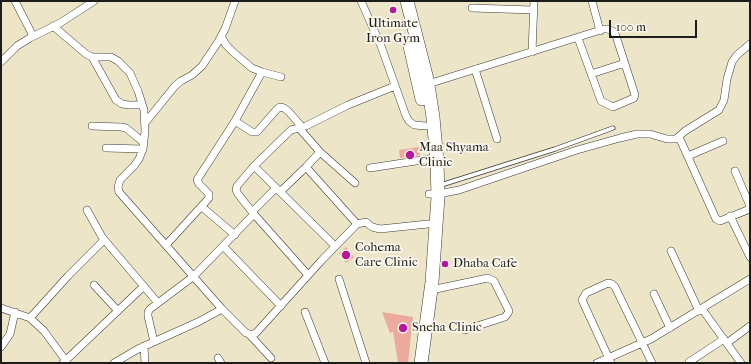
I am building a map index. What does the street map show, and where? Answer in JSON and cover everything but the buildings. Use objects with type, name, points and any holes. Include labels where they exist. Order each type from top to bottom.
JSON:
[{"type":"highway","points":[[399,1],[420,87],[429,159],[435,192],[428,224],[422,304],[413,363]]},
{"type":"highway","points":[[407,1],[428,84],[436,138],[431,290],[421,363]]},
{"type":"street","points":[[15,1],[33,36]]},
{"type":"street","points":[[1,62],[17,46],[94,1]]},
{"type":"street","points":[[145,123],[175,86],[192,75],[202,66],[222,36],[234,1]]},
{"type":"street","points":[[361,1],[381,46],[409,121],[414,125],[426,126]]},
{"type":"street","points":[[532,52],[534,1]]},
{"type":"street","points":[[592,1],[600,31]]},
{"type":"street","points":[[472,8],[533,10]]},
{"type":"street","points":[[53,26],[92,57],[116,100],[122,104],[142,105]]},
{"type":"street","points":[[428,84],[475,69],[600,31],[608,29],[614,32],[635,95],[634,98],[613,107],[605,104],[599,98],[578,38]]},
{"type":"street","points":[[222,36],[226,45],[252,68],[281,77]]},
{"type":"street","points":[[435,192],[459,190],[577,150],[637,134],[650,134],[667,139],[676,139],[685,131],[719,110],[724,100],[727,79],[732,62],[750,44]]},
{"type":"street","points":[[92,57],[111,57],[125,66],[134,80],[142,105],[145,123],[143,145],[139,159],[120,180],[118,187],[119,192],[222,309],[249,334],[271,358]]},
{"type":"street","points":[[591,74],[625,63]]},
{"type":"street","points":[[475,69],[497,139]]},
{"type":"street","points":[[166,245],[209,198],[210,194],[198,184],[197,180],[235,121],[262,72]]},
{"type":"street","points":[[308,276],[253,213],[236,190],[240,182],[254,166],[291,130],[301,128],[348,105],[395,86]]},
{"type":"street","points":[[235,121],[252,132],[257,132],[277,108],[284,108],[289,112],[320,152],[355,183]]},
{"type":"street","points":[[92,126],[126,128],[143,145]]},
{"type":"street","points":[[679,137],[714,217],[720,221],[750,209]]},
{"type":"street","points":[[688,156],[723,141]]},
{"type":"street","points":[[106,148],[143,145]]},
{"type":"street","points":[[154,342],[148,312],[194,276],[224,247],[253,213],[306,167],[320,152]]},
{"type":"street","points":[[370,168],[429,159]]},
{"type":"street","points":[[254,166],[335,246]]},
{"type":"street","points":[[306,167],[357,224]]},
{"type":"street","points":[[736,171],[750,206]]},
{"type":"street","points":[[202,207],[235,235]]},
{"type":"street","points":[[87,210],[104,240],[158,303]]},
{"type":"street","points":[[730,216],[750,257]]},
{"type":"street","points":[[249,334],[254,335],[256,333],[357,224],[366,222],[372,227],[380,229],[428,224]]},
{"type":"street","points":[[30,318],[68,276],[104,240]]},
{"type":"street","points":[[224,247],[281,306]]},
{"type":"street","points":[[671,252],[700,310],[741,363]]},
{"type":"street","points":[[431,290],[488,278],[494,281],[509,311],[508,313],[505,317],[465,330]]},
{"type":"street","points":[[338,279],[366,363]]},
{"type":"street","points":[[597,363],[610,360],[670,328],[750,279]]},
{"type":"street","points":[[610,360],[582,300],[586,293],[605,283],[612,284],[615,287],[652,363]]},
{"type":"street","points":[[94,285],[118,311]]},
{"type":"street","points":[[1,308],[30,318],[44,331],[64,362],[144,286]]},
{"type":"street","points":[[654,294],[670,328]]},
{"type":"street","points":[[114,363],[144,346],[198,322],[222,309]]},
{"type":"street","points":[[1,347],[10,334],[15,312]]},
{"type":"street","points":[[306,312],[324,363]]},
{"type":"street","points":[[689,362],[750,326]]},
{"type":"street","points":[[144,346],[144,363]]},
{"type":"lane","points":[[435,192],[613,128]]},
{"type":"place","name":"Ultimate Iron Gym","points":[[393,10]]},
{"type":"place","name":"Maa Shyama Clinic","points":[[410,155]]},
{"type":"place","name":"Cohema Care Clinic","points":[[346,255]]},
{"type":"place","name":"Dhaba Cafe","points":[[445,264]]},
{"type":"place","name":"Sneha Clinic","points":[[403,328]]}]
